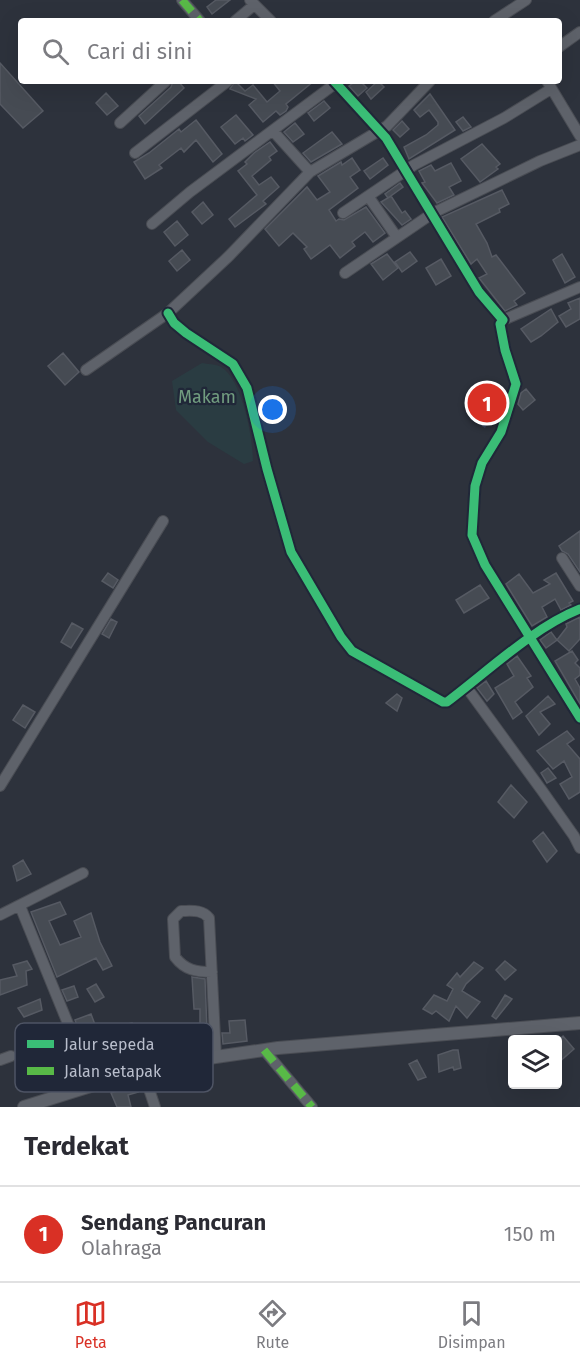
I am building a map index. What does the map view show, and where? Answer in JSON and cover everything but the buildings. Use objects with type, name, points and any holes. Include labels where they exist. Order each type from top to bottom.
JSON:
[{"type":"street","points":[[182,0],[197,18]]},
{"type":"street","points":[[501,18],[526,0]]},
{"type":"street","points":[[238,18],[252,2],[268,18]]},
{"type":"street","points":[[562,45],[580,32]]},
{"type":"street","points":[[120,123],[163,84]]},
{"type":"street","points":[[135,153],[224,84]]},
{"type":"street","points":[[152,224],[190,192],[332,84]]},
{"type":"street","points":[[337,84],[381,131],[479,292],[503,320]]},
{"type":"street","points":[[86,370],[168,313],[229,256],[310,172],[381,131],[427,84]]},
{"type":"street","points":[[343,213],[406,170],[504,118],[549,85],[580,136]]},
{"type":"street","points":[[273,131],[310,172]]},
{"type":"street","points":[[345,273],[396,236],[433,213],[530,166],[580,145]]},
{"type":"street","points":[[368,196],[396,236]]},
{"type":"street","points":[[580,287],[503,320],[500,324],[516,384],[501,432],[477,476],[472,535],[485,565],[580,718]]},
{"type":"street","points":[[168,313],[174,323],[186,333],[233,364],[247,388],[291,552],[341,638],[352,651],[443,702],[447,702],[531,637],[563,616],[580,609]]},
{"type":"street","points":[[0,786],[163,521]]},
{"type":"street","points":[[562,558],[580,586]]},
{"type":"street","points":[[467,688],[580,848]]},
{"type":"street","points":[[0,915],[83,873]]},
{"type":"street","points":[[20,906],[68,1023]]},
{"type":"street","points":[[212,972],[194,972],[175,957],[173,919],[181,911],[199,911],[205,913],[209,918],[212,972],[216,1057]]},
{"type":"street","points":[[213,1058],[264,1050],[580,1023]]},
{"type":"street","points":[[264,1050],[312,1107]]},
{"type":"street","points":[[0,1060],[11,1056]]},
{"type":"street","points":[[24,1107],[58,1102],[77,1092]]},
{"type":"street","points":[[150,1092],[155,1107]]},
{"type":"green space","name":"Makam","points":[[202,363],[221,367],[235,384],[245,410],[253,461],[244,464],[208,442],[176,410],[172,381]]},
{"type":"water","points":[[487,388],[502,396],[485,428],[472,420],[469,414]]},
{"type":"marked path","points":[[182,0],[197,18]]},
{"type":"marked path","points":[[264,1050],[312,1107]]},
{"type":"cycle path","points":[[337,84],[386,138],[479,292],[503,320],[500,324],[505,350],[516,384],[501,432],[482,463],[475,486],[472,535],[485,565],[580,718]]},
{"type":"cycle path","points":[[168,313],[174,323],[186,333],[233,364],[247,388],[291,552],[341,637],[352,651],[443,702],[447,702],[528,638],[580,609]]},
{"type":"place","name":"Sendang Pancuran","points":[[487,403]]}]
